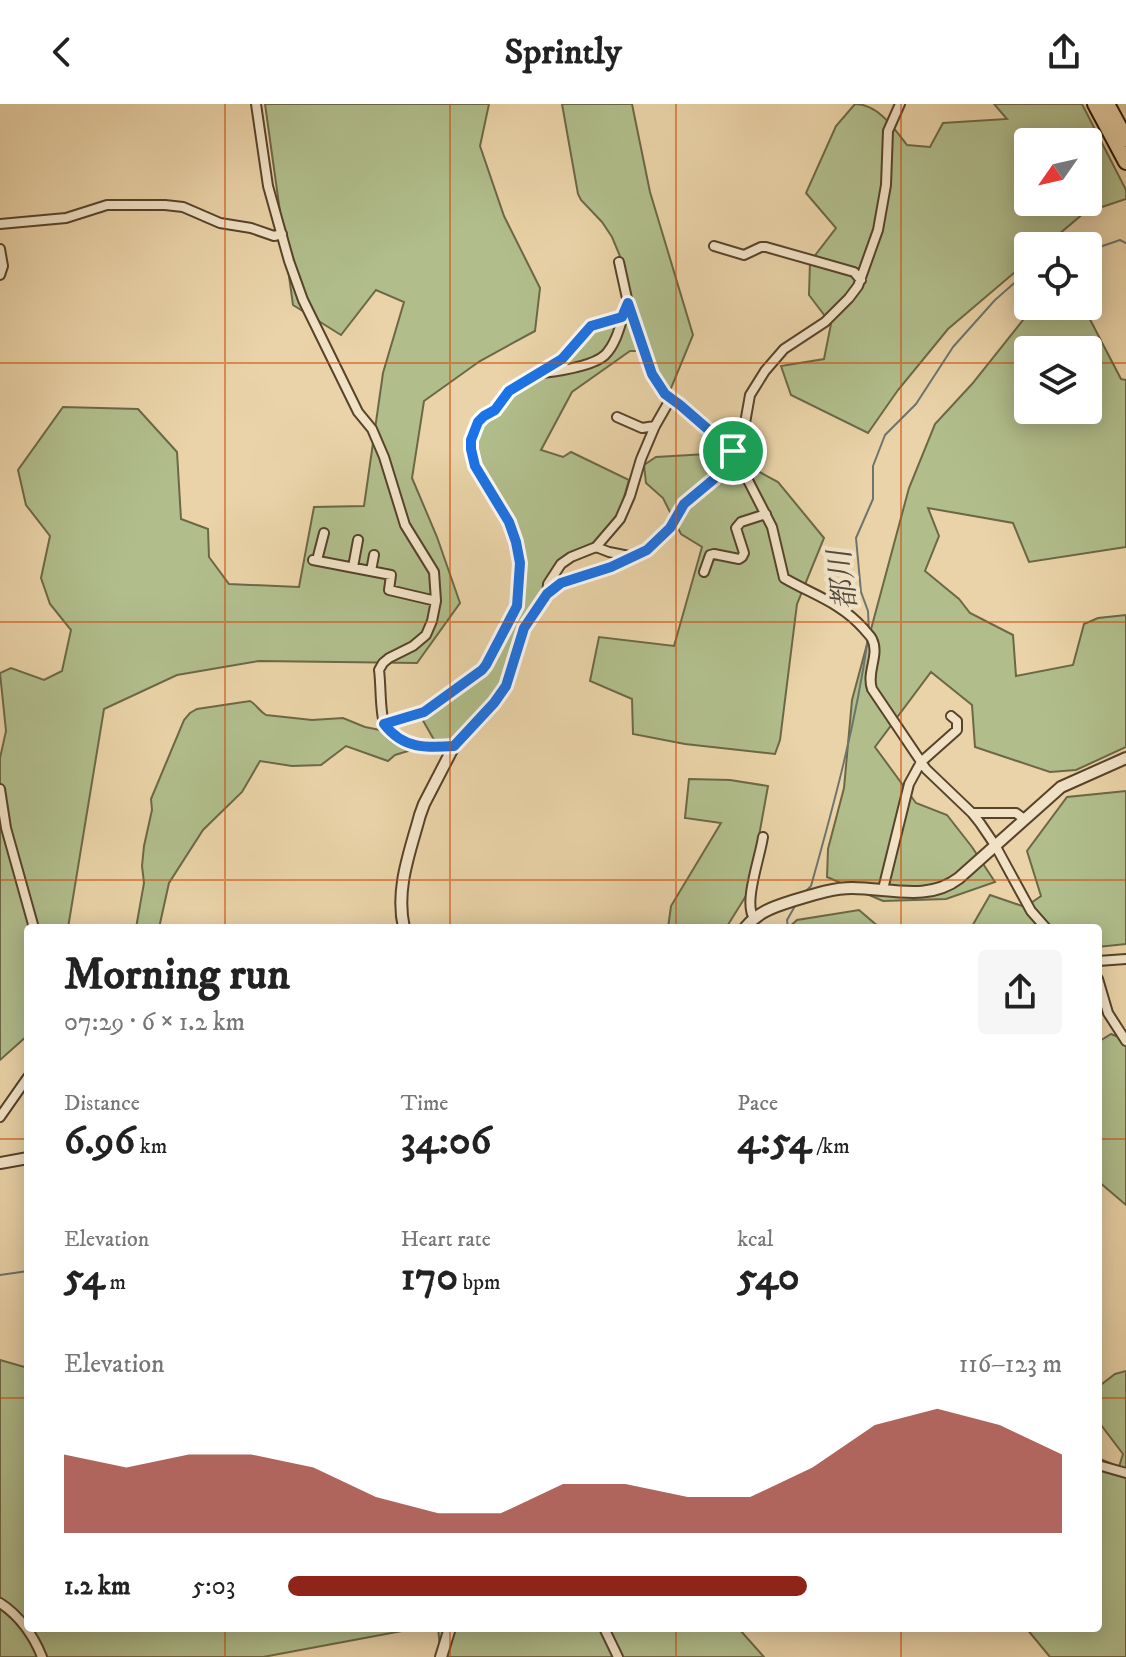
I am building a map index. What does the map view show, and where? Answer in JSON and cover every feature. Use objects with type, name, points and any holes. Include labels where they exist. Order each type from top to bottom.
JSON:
[{"type":"main road","points":[[1095,104],[1126,162]]},
{"type":"main road","points":[[1107,104],[1126,139]]},
{"type":"street","points":[[256,104],[268,186],[303,300],[358,412],[372,429],[405,525],[434,572],[436,601],[426,635],[413,646],[389,658],[379,670],[384,724],[402,741],[425,748],[454,746]]},
{"type":"street","points":[[403,924],[401,886],[424,804],[454,746],[506,686],[524,628],[547,594],[561,583],[635,557],[662,537],[684,504],[714,479],[733,451],[745,423],[750,395],[765,371],[784,349],[825,322],[849,298],[861,280],[878,230],[884,198],[888,131],[900,104]]},
{"type":"street","points":[[0,224],[66,218],[107,205],[165,205],[183,207],[220,223],[274,236],[282,234]]},
{"type":"street","points":[[714,246],[744,255],[766,247],[854,272],[861,280]]},
{"type":"street","points":[[0,249],[3,266],[0,275]]},
{"type":"street","points":[[619,262],[628,303],[652,374],[665,394],[733,451],[772,527],[784,578],[837,605],[872,639],[873,664],[869,674],[872,689],[926,769],[972,813],[995,845],[1031,911],[1042,924]]},
{"type":"street","points":[[537,374],[569,370],[607,354],[628,303]]},
{"type":"street","points":[[384,724],[424,712],[482,670],[517,606],[520,563],[516,542],[504,513],[475,466],[471,449],[478,422],[495,410],[509,391],[562,359],[591,326],[622,317]]},
{"type":"street","points":[[547,594],[548,584],[561,564],[596,547],[620,519],[655,426],[671,398]]},
{"type":"street","points":[[617,417],[642,428],[655,426]]},
{"type":"street","points":[[704,572],[710,555],[742,557],[744,553],[736,528],[741,522],[766,514]]},
{"type":"street","points":[[324,533],[315,560],[391,575],[389,590],[436,601]]},
{"type":"street","points":[[353,567],[358,540]]},
{"type":"street","points":[[596,547],[635,557]]},
{"type":"street","points":[[371,571],[374,555]]},
{"type":"street","points":[[883,889],[909,784],[921,762],[957,730],[957,721],[951,716]]},
{"type":"street","points":[[749,924],[775,906],[828,891],[850,888],[923,893],[943,889],[1061,787],[1126,758]]},
{"type":"street","points":[[0,789],[6,828],[33,924]]},
{"type":"street","points":[[972,813],[1016,813],[1024,819]]},
{"type":"street","points":[[754,918],[750,914],[749,897],[763,837]]},
{"type":"street","points":[[1102,961],[1126,959]]},
{"type":"street","points":[[1102,993],[1108,1013],[1126,1041]]},
{"type":"street","points":[[1102,1015],[1108,1013]]},
{"type":"street","points":[[2,1110],[24,1082]]},
{"type":"street","points":[[0,1163],[24,1159]]},
{"type":"street","points":[[1102,1466],[1126,1473]]},
{"type":"street","points":[[0,1603],[24,1625]]},
{"type":"street","points":[[29,1632],[42,1657]]},
{"type":"street","points":[[441,1657],[449,1632]]},
{"type":"street","points":[[606,1632],[618,1657]]},
{"type":"green space","points":[[265,104],[489,104],[480,146],[504,216],[540,288],[535,331],[480,361],[424,401],[412,478],[460,603],[417,663],[259,661],[177,675],[104,709],[69,924],[24,924],[24,1039],[0,1060],[0,758],[6,731],[0,673],[11,668],[44,680],[62,671],[71,630],[50,604],[41,578],[50,536],[26,505],[18,470],[63,407],[138,409],[177,452],[181,519],[208,529],[209,557],[229,584],[299,587],[314,507],[364,506],[383,373],[404,302],[376,290],[341,335],[293,305]]},
{"type":"green space","points":[[562,104],[632,104],[650,192],[693,335],[669,393],[657,379],[634,317],[622,261],[612,237],[578,194]]},
{"type":"green space","points":[[855,104],[878,112],[907,145],[930,147],[943,123],[1007,119],[994,104],[1082,104],[1094,128],[1014,128],[1014,216],[1080,216],[1062,232],[1014,232],[1014,273],[948,329],[898,390],[868,433],[791,395],[781,366],[824,359],[831,324],[809,295],[810,262],[836,228],[806,193],[836,126]]},
{"type":"green space","points":[[1102,143],[1126,190],[1126,199],[1102,207]]},
{"type":"green space","points":[[627,310],[641,351],[630,351],[572,392],[541,450],[563,457],[571,452],[629,480],[618,518],[592,545],[562,560],[548,577],[503,688],[455,741],[437,745],[421,717],[487,669],[519,606],[519,548],[476,463],[473,439],[477,428],[509,394],[537,377],[595,327]]},
{"type":"green space","points":[[1023,320],[1090,320],[1099,336],[1014,336],[1014,424],[1102,424],[1102,342],[1121,379],[1126,380],[1126,547],[1029,562],[1013,523],[928,508],[939,536],[925,571],[959,599],[970,613],[1013,635],[1016,676],[1073,665],[1084,624],[1098,618],[1126,615],[1126,747],[1076,770],[1050,772],[975,747],[972,705],[931,672],[875,747],[916,803],[947,815],[995,882],[946,899],[883,901],[827,877],[828,849],[844,788],[852,700],[909,488],[935,424],[972,384]]},
{"type":"green space","points":[[724,453],[778,482],[824,538],[797,604],[780,740],[775,754],[685,744],[633,734],[632,699],[590,681],[599,637],[674,646],[702,547],[681,534],[663,498],[646,483],[644,465],[656,457]]},
{"type":"green space","points":[[250,701],[266,715],[312,720],[343,718],[385,731],[418,748],[395,755],[388,761],[346,746],[321,765],[292,766],[260,761],[242,792],[203,830],[169,883],[160,924],[137,924],[144,883],[142,866],[152,810],[151,799],[184,720],[197,709]]},
{"type":"green space","points":[[689,779],[730,780],[768,786],[749,891],[728,924],[669,924],[671,906],[721,823],[685,818]]},
{"type":"green space","points":[[1126,791],[1126,944],[1102,947],[1102,924],[973,924],[990,895],[1025,907],[1041,896],[1027,851],[1067,797]]},
{"type":"green space","points":[[859,910],[875,924],[792,924],[797,920]]},
{"type":"green space","points":[[1111,1034],[1126,1040],[1126,1205],[1102,1184],[1102,1040]]},
{"type":"green space","points":[[0,1360],[24,1367],[24,1632],[397,1632],[263,1657],[0,1657]]},
{"type":"green space","points":[[1126,1371],[1126,1657],[1050,1657],[1029,1632],[1102,1632],[1102,1460],[1119,1467],[1123,1454],[1102,1426],[1102,1384],[1115,1374]]},
{"type":"green space","points":[[438,1632],[742,1632],[764,1657],[441,1657]]},
{"type":"waterway","name":"都川","points":[[1102,246],[1120,240],[1126,243]]},
{"type":"waterway","name":"都川","points":[[869,632],[868,611],[861,592],[856,538],[873,499],[873,466],[885,435],[916,404],[953,347],[1014,283]]},
{"type":"waterway","name":"都川","points":[[806,891],[811,886],[844,763],[868,638]]},
{"type":"waterway","name":"都川","points":[[788,924],[795,906]]},
{"type":"waterway","name":"都川","points":[[0,1275],[24,1272]]},
{"type":"route","points":[[628,303],[652,374],[665,394],[733,451],[714,479],[684,504],[670,528],[647,550],[611,567],[561,583],[547,594],[524,628],[506,686],[454,746],[425,748],[402,741],[392,734],[384,724],[424,712],[482,670],[517,606],[520,563],[516,542],[504,513],[475,466],[471,449],[478,422],[495,410],[509,391],[562,359],[591,326],[622,317],[628,303]]}]
